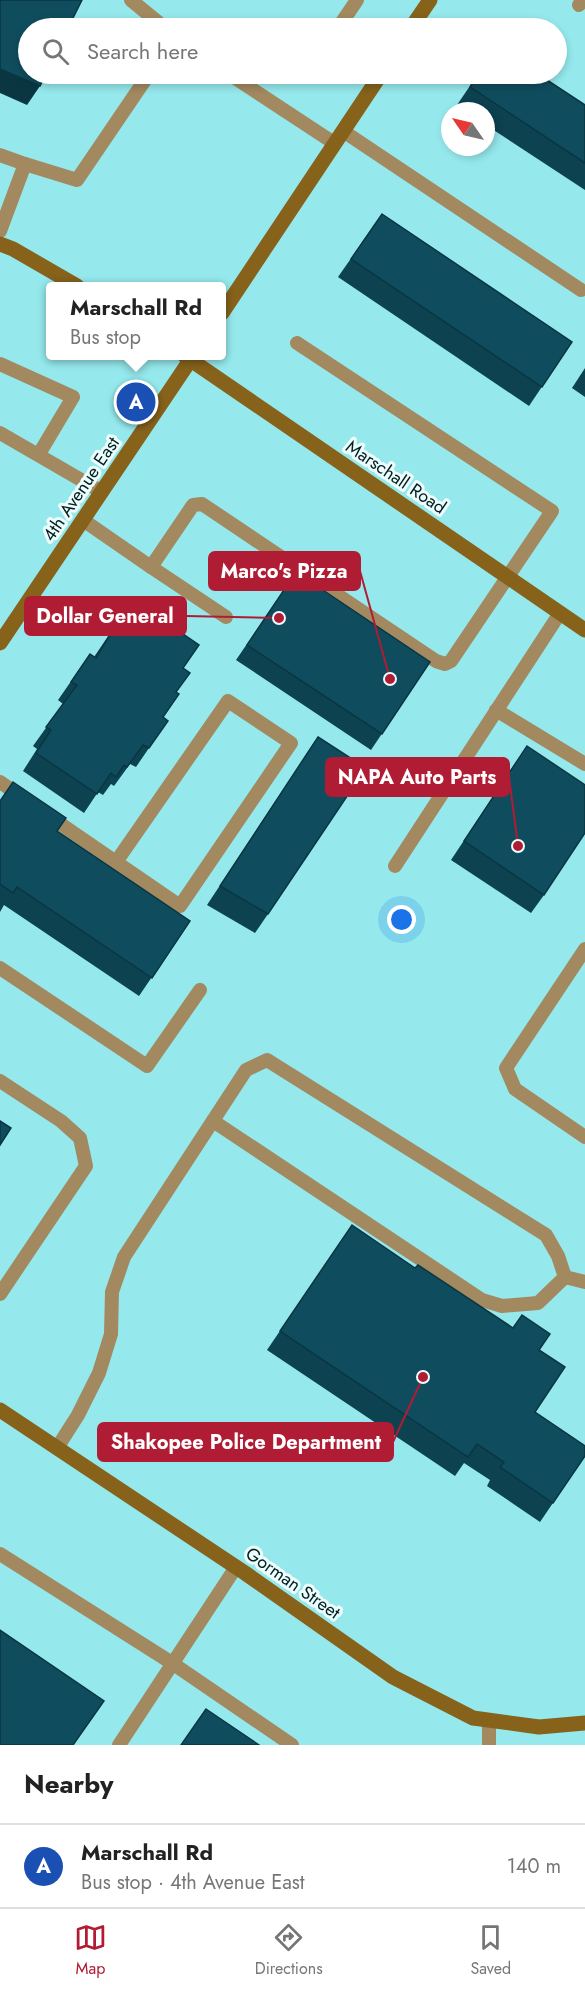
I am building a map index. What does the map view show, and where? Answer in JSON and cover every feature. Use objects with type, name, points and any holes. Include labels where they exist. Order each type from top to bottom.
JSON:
[{"type":"street","points":[[418,18],[430,0]]},
{"type":"street","points":[[226,307],[374,84]]},
{"type":"street","points":[[0,244],[13,249],[70,282]]},
{"type":"street","name":"4th Avenue East","points":[[0,643],[188,360]]},
{"type":"street","name":"Marschall Road","points":[[194,360],[585,630]]},
{"type":"street","name":"Gorman Street","points":[[0,1410],[236,1567],[393,1677],[473,1719],[539,1727],[585,1723]]},
{"type":"lane","points":[[131,0],[153,18]]},
{"type":"lane","points":[[345,18],[357,0]]},
{"type":"lane","points":[[0,154],[77,180],[142,84]]},
{"type":"lane","points":[[247,84],[339,137],[581,290]]},
{"type":"lane","points":[[0,231],[25,164]]},
{"type":"lane","points":[[151,567],[193,505],[202,504],[436,661],[445,664],[451,661],[552,511],[297,343]]},
{"type":"lane","points":[[0,364],[73,397],[39,454]]},
{"type":"lane","points":[[0,433],[102,492]]},
{"type":"lane","points":[[83,520],[226,617]]},
{"type":"lane","points":[[395,866],[560,613]]},
{"type":"lane","points":[[0,782],[116,862],[180,906],[291,743],[228,701],[116,862]]},
{"type":"lane","points":[[496,710],[585,764]]},
{"type":"lane","points":[[585,949],[506,1068],[515,1089],[585,1137]]},
{"type":"lane","points":[[0,968],[147,1065],[200,990]]},
{"type":"lane","points":[[57,1448],[78,1415],[99,1373],[111,1334],[112,1292],[124,1257],[246,1070],[267,1060],[546,1235],[558,1256],[565,1277]]},
{"type":"lane","points":[[0,1081],[61,1121],[80,1138],[86,1166],[1,1292]]},
{"type":"lane","points":[[213,1121],[482,1300],[502,1306],[538,1303],[565,1277]]},
{"type":"lane","points":[[565,1277],[585,1282]]},
{"type":"lane","points":[[0,1554],[172,1663],[292,1745]]},
{"type":"lane","points":[[119,1745],[236,1567]]},
{"type":"lane","points":[[489,1721],[489,1745]]},
{"type":"building","points":[[0,0],[82,0],[73,18],[18,18],[18,77],[0,69]]},
{"type":"building","points":[[472,84],[553,84],[585,105],[585,163],[495,102],[470,87]]},
{"type":"building","points":[[382,214],[572,342],[542,387],[351,259]]},
{"type":"building","points":[[296,572],[430,662],[382,734],[247,645]]},
{"type":"building","points":[[138,603],[199,645],[183,668],[190,673],[176,692],[179,694],[163,717],[168,721],[149,748],[143,745],[127,767],[124,765],[116,777],[111,773],[97,794],[36,753],[51,730],[46,727],[77,685],[71,682],[90,654],[96,658],[117,623],[123,626]]},
{"type":"building","points":[[318,737],[366,768],[268,914],[220,886]]},
{"type":"building","points":[[527,746],[585,785],[585,833],[544,895],[464,841]]},
{"type":"building","points":[[13,782],[66,818],[57,831],[190,921],[152,978],[17,887],[13,893],[0,884],[0,801]]},
{"type":"building","points":[[0,1121],[11,1128],[0,1145]]},
{"type":"building","points":[[352,1225],[415,1268],[418,1265],[513,1328],[522,1315],[550,1334],[539,1350],[565,1367],[535,1412],[585,1446],[585,1456],[553,1503],[500,1467],[504,1462],[477,1444],[468,1457],[280,1331]]},
{"type":"building","points":[[0,1630],[104,1701],[73,1745],[0,1745]]},
{"type":"building","points":[[206,1709],[259,1745],[181,1745]]},
{"type":"place","name":"Marschall Rd","points":[[136,402]]},
{"type":"place","name":"Dollar General","points":[[279,618]]},
{"type":"place","name":"Marco's Pizza","points":[[390,679]]},
{"type":"place","name":"NAPA Auto Parts","points":[[518,846]]},
{"type":"place","name":"Shakopee Police Department","points":[[423,1377]]}]
